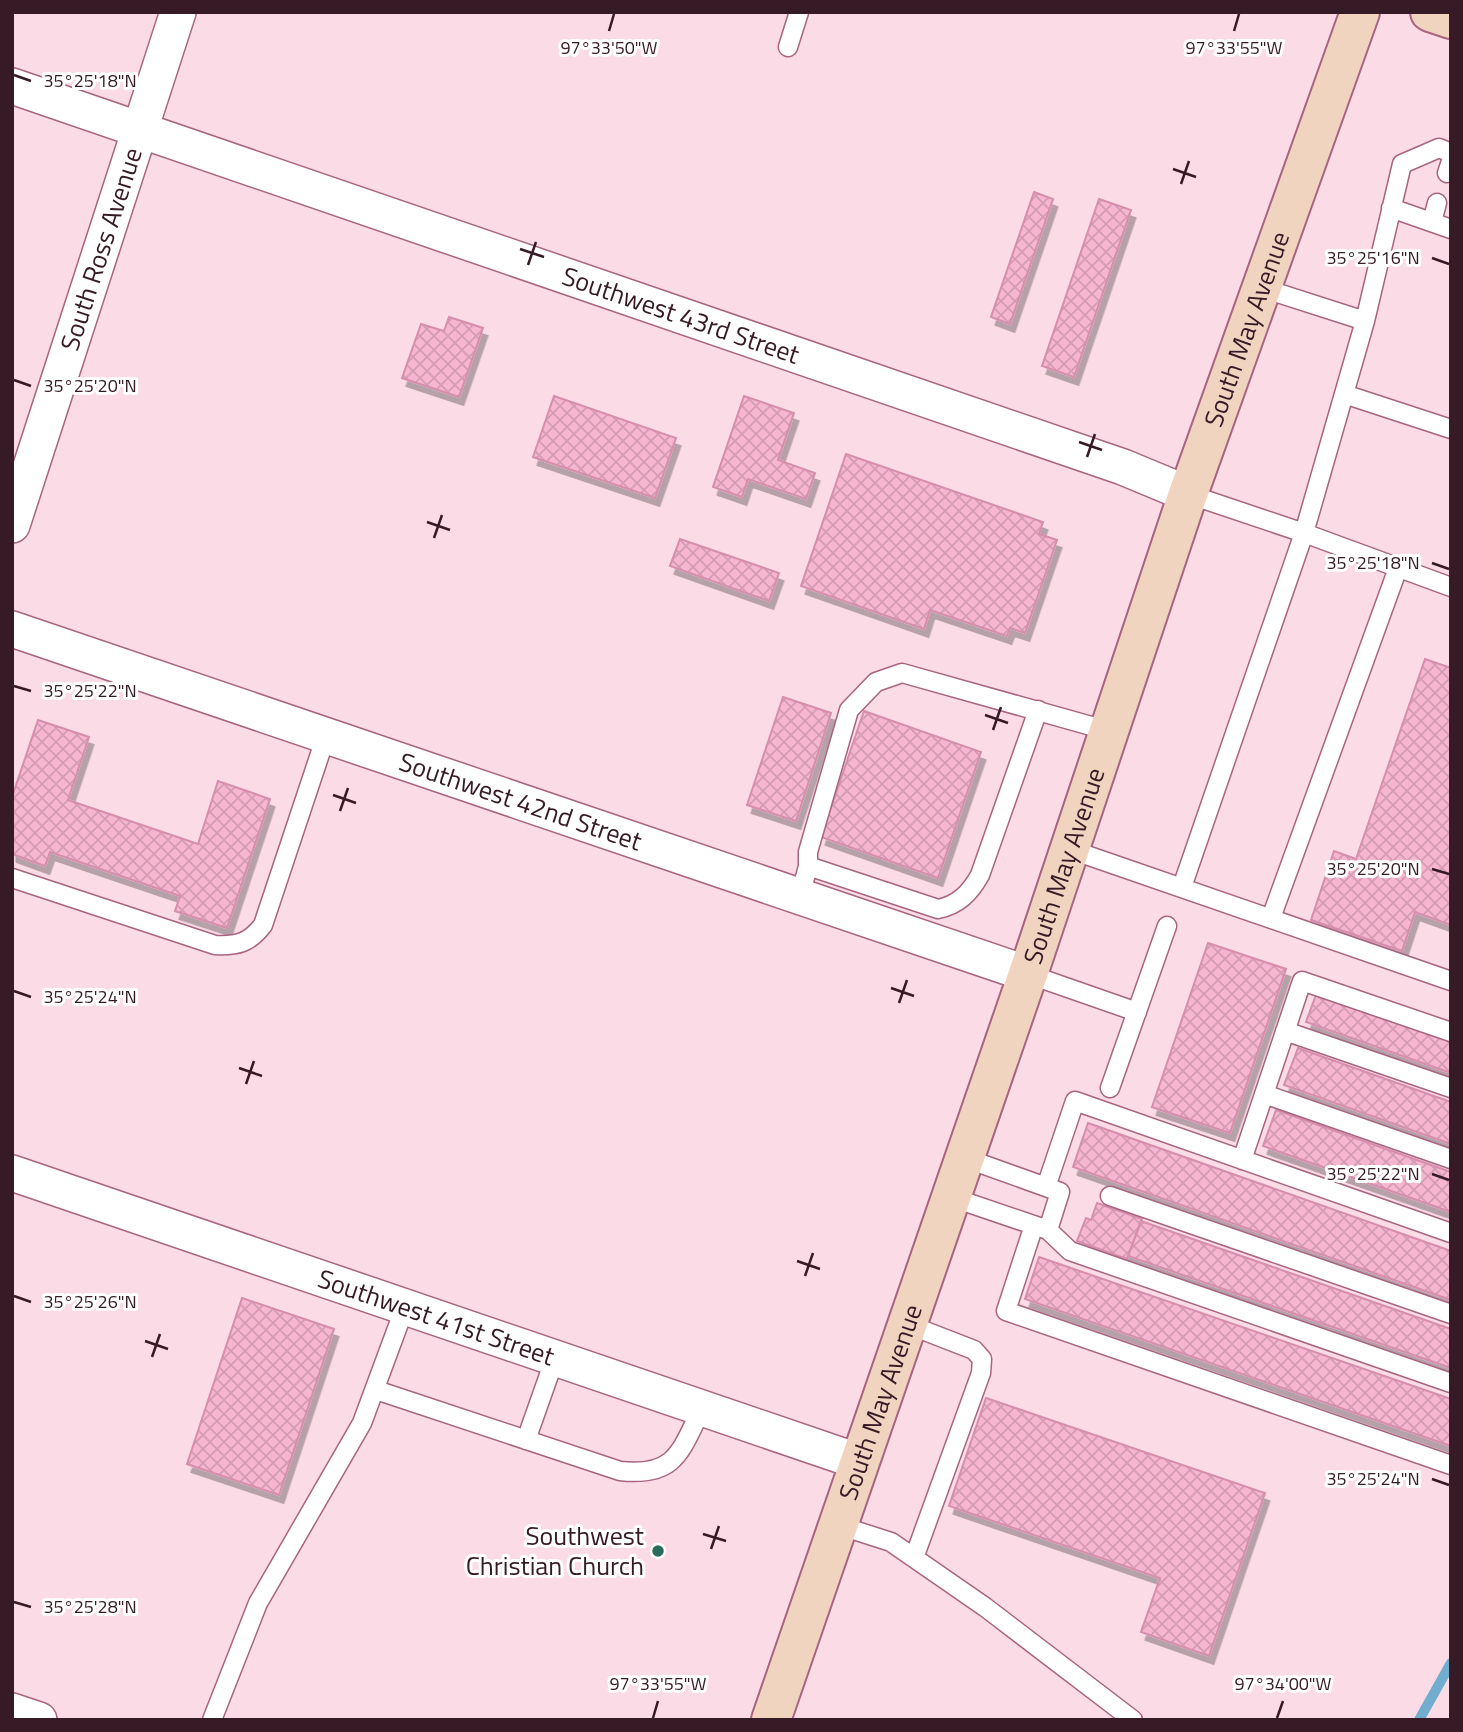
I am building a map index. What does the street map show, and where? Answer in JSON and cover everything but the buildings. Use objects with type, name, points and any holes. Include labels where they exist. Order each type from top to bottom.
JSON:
[{"type":"main road","name":"South May Avenue","points":[[771,1720],[1028,974],[1188,494],[1360,12]]},
{"type":"main road","points":[[1430,12],[1451,19]]},
{"type":"street","name":"South Ross Avenue","points":[[12,525],[178,12]]},
{"type":"street","name":"Southwest 43rd Street","points":[[12,86],[1097,458],[1188,494]]},
{"type":"street","name":"Southwest 42nd Street","points":[[12,629],[326,736],[804,881],[933,924],[1028,974]]},
{"type":"street","name":"Southwest 41st Street","points":[[12,1174],[859,1462]]},
{"type":"street","points":[[12,1711],[39,1720]]},
{"type":"lane","points":[[788,47],[799,12]]},
{"type":"lane","points":[[1182,887],[1304,533],[1365,321],[1402,164],[1439,148],[1451,153]]},
{"type":"lane","points":[[1432,222],[1437,203]]},
{"type":"lane","points":[[1391,208],[1451,229]]},
{"type":"lane","points":[[1262,288],[1365,321]]},
{"type":"lane","points":[[1344,394],[1451,429]]},
{"type":"lane","points":[[1188,494],[1451,587]]},
{"type":"lane","points":[[1271,918],[1398,568]]},
{"type":"lane","points":[[804,881],[808,852],[849,710],[876,682],[902,673],[1108,731]]},
{"type":"lane","points":[[933,924],[951,906],[972,891],[980,875],[1038,710]]},
{"type":"lane","points":[[12,878],[215,945],[236,946],[253,938],[263,925],[326,736]]},
{"type":"lane","points":[[1069,849],[1451,981]]},
{"type":"lane","points":[[1110,1088],[1167,926]]},
{"type":"lane","points":[[1028,974],[1137,1012]]},
{"type":"lane","points":[[1242,1160],[1301,981],[1451,1032]]},
{"type":"lane","points":[[1285,1031],[1451,1088]]},
{"type":"lane","points":[[1264,1094],[1451,1159]]},
{"type":"lane","points":[[1046,1187],[1074,1101],[1451,1233]]},
{"type":"lane","points":[[965,1158],[1060,1192],[1041,1228],[1006,1311],[1451,1465]]},
{"type":"lane","points":[[1110,1196],[1451,1314]]},
{"type":"lane","points":[[951,1197],[1041,1228],[1070,1251],[1451,1383]]},
{"type":"lane","points":[[212,1720],[258,1603],[362,1423],[405,1307]]},
{"type":"lane","points":[[907,1324],[974,1350],[982,1359],[977,1385],[914,1558]]},
{"type":"lane","points":[[526,1440],[555,1358]]},
{"type":"lane","points":[[376,1390],[620,1471],[657,1471],[676,1459],[702,1408]]},
{"type":"lane","points":[[838,1525],[891,1542],[985,1606],[1133,1720]]},
{"type":"waterway","points":[[1419,1720],[1451,1663]]},
{"type":"place","name":"Southwest Christian Church","points":[[658,1551]]}]
